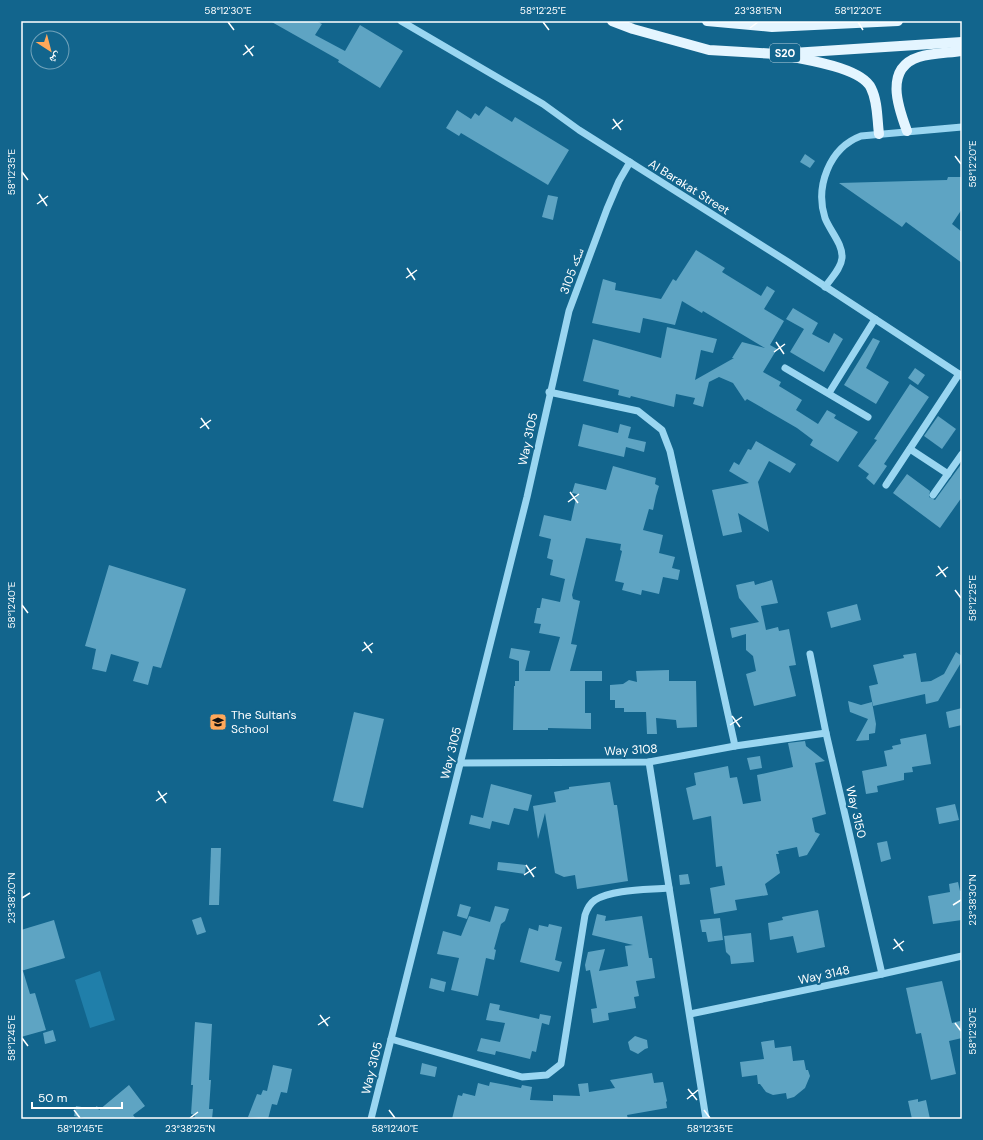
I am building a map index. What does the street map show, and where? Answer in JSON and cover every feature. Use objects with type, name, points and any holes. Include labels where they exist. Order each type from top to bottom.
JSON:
[{"type":"main road","name":"S20","points":[[612,21],[633,29],[709,50],[777,54],[962,42]]},
{"type":"main road","name":"S20","points":[[707,21],[772,27],[898,21]]},
{"type":"main road","points":[[907,131],[896,95],[897,78],[903,68],[919,57],[962,51]]},
{"type":"main road","points":[[777,54],[836,66],[864,80],[870,87],[876,101],[879,134]]},
{"type":"street","name":"Al Barakat Street","points":[[401,21],[543,104],[630,162],[825,286],[960,375]]},
{"type":"street","points":[[825,286],[839,267],[842,254],[825,218],[822,205],[822,193],[827,172],[838,150],[848,142],[860,136],[962,127]]},
{"type":"street","name":"سكه 3105","points":[[549,392],[569,311],[607,209],[630,162]]},
{"type":"street","points":[[829,393],[876,320]]},
{"type":"street","points":[[785,368],[868,417]]},
{"type":"street","points":[[886,485],[960,375]]},
{"type":"street","points":[[549,392],[638,411],[662,430],[670,451],[735,746]]},
{"type":"street","name":"Way 3105","points":[[371,1119],[527,497],[549,392]]},
{"type":"street","points":[[910,449],[948,474]]},
{"type":"street","points":[[933,495],[962,454]]},
{"type":"street","name":"Way 3150","points":[[810,654],[826,733],[882,974]]},
{"type":"street","name":"Way 3108","points":[[460,763],[649,762],[735,746],[826,733]]},
{"type":"street","points":[[649,762],[706,1119]]},
{"type":"street","points":[[391,1039],[522,1077],[547,1075],[561,1064],[585,915],[588,906],[595,900],[613,894],[670,888]]},
{"type":"street","name":"Way 3148","points":[[690,1014],[962,956]]},
{"type":"shaded area","points":[[100,971],[115,1020],[90,1028],[75,980]]},
{"type":"building","points":[[270,21],[316,21],[322,24],[315,35],[345,51],[360,25],[403,51],[380,88],[338,62],[339,60]]},
{"type":"building","points":[[486,106],[512,122],[515,117],[569,150],[548,185],[461,133],[459,136],[446,128],[457,110],[471,119],[475,113],[479,116]]},
{"type":"building","points":[[805,154],[815,161],[810,168],[800,162]]},
{"type":"building","points":[[948,177],[962,177],[962,209],[952,224],[962,232],[962,263],[906,222],[902,227],[839,183],[947,180]]},
{"type":"building","points":[[548,195],[558,197],[553,220],[542,217]]},
{"type":"building","points":[[696,250],[725,268],[722,272],[761,296],[767,286],[775,291],[764,309],[784,321],[770,345],[777,349],[763,372],[781,382],[779,386],[802,400],[796,410],[818,424],[827,410],[836,415],[834,418],[858,432],[838,462],[810,445],[813,440],[797,428],[747,399],[745,401],[733,383],[719,377],[709,382],[703,407],[693,404],[695,398],[676,394],[674,407],[631,396],[630,398],[618,395],[619,390],[583,381],[593,339],[661,358],[667,327],[717,339],[713,353],[701,350],[695,380],[734,358],[732,358],[742,342],[765,348],[703,311],[702,313],[682,301],[675,325],[643,318],[640,333],[592,323],[603,279],[616,283],[615,290],[661,299],[673,279],[676,281]]},
{"type":"building","points":[[793,308],[818,323],[812,334],[829,343],[834,333],[843,339],[824,372],[790,352],[804,329],[786,319]]},
{"type":"building","points":[[873,338],[880,341],[866,368],[889,382],[876,404],[844,385]]},
{"type":"building","points":[[915,368],[925,375],[918,385],[908,378]]},
{"type":"building","points":[[910,384],[929,397],[884,464],[887,466],[874,485],[866,478],[869,474],[858,466],[877,440],[874,439]]},
{"type":"building","points":[[938,416],[956,429],[942,449],[924,436]]},
{"type":"building","points":[[583,424],[618,433],[620,424],[631,427],[628,438],[646,442],[644,452],[626,447],[624,457],[578,446]]},
{"type":"building","points":[[756,441],[796,464],[790,473],[769,461],[758,482],[769,532],[738,513],[742,532],[723,536],[712,490],[749,483],[729,471],[734,462],[739,465],[748,449],[751,450]]},
{"type":"building","points":[[962,463],[962,497],[940,528],[893,493],[907,474],[930,491],[929,497],[935,500]]},
{"type":"building","points":[[613,466],[656,478],[655,484],[659,486],[653,510],[649,509],[643,530],[663,535],[659,553],[675,557],[672,568],[680,570],[678,580],[663,577],[659,594],[642,590],[641,595],[622,590],[624,583],[615,581],[622,551],[620,550],[621,544],[586,538],[572,595],[573,599],[580,601],[571,644],[577,645],[570,671],[602,671],[602,681],[585,681],[585,713],[591,713],[591,729],[548,728],[548,730],[513,730],[514,686],[515,681],[519,681],[519,661],[509,658],[511,648],[530,651],[525,671],[550,671],[560,637],[539,633],[541,624],[534,623],[537,608],[540,608],[542,598],[560,602],[565,579],[550,575],[553,560],[547,558],[551,539],[539,536],[544,515],[571,521],[577,494],[572,493],[575,483],[606,490]]},
{"type":"building","points":[[109,565],[186,589],[161,668],[153,666],[148,685],[133,681],[139,662],[111,654],[106,672],[92,669],[96,649],[85,646]]},
{"type":"building","points":[[772,580],[778,603],[761,606],[766,630],[778,627],[779,631],[789,629],[796,665],[789,666],[796,696],[754,706],[746,674],[756,671],[753,656],[746,650],[746,634],[732,638],[730,628],[759,622],[739,598],[736,585],[754,581],[755,585]]},
{"type":"building","points":[[857,604],[861,620],[831,628],[827,612]]},
{"type":"building","points":[[956,652],[962,656],[962,661],[938,701],[926,704],[925,694],[873,706],[869,686],[878,684],[873,665],[904,658],[903,655],[916,653],[921,682],[931,681],[944,674]]},
{"type":"building","points":[[669,670],[669,681],[696,681],[697,727],[677,728],[676,720],[656,718],[657,734],[647,734],[646,712],[624,712],[624,708],[615,708],[615,700],[610,700],[610,685],[623,684],[629,680],[637,682],[636,671]]},
{"type":"building","points":[[848,701],[861,705],[872,702],[876,724],[875,733],[869,734],[869,740],[856,741],[868,719],[850,712]]},
{"type":"building","points":[[962,708],[962,725],[949,728],[946,712]]},
{"type":"building","points":[[354,712],[384,719],[363,808],[333,801]]},
{"type":"building","points":[[926,734],[931,764],[912,767],[913,772],[904,773],[904,780],[877,786],[878,792],[866,794],[862,771],[887,766],[884,751],[893,749],[892,746],[901,744],[900,739]]},
{"type":"building","points":[[805,741],[806,746],[825,761],[815,763],[826,814],[812,818],[815,832],[820,834],[807,855],[799,857],[797,847],[778,851],[779,854],[776,854],[780,873],[765,884],[768,895],[735,900],[737,910],[714,914],[710,888],[725,885],[722,866],[716,867],[711,816],[693,820],[686,788],[696,785],[694,773],[728,766],[730,778],[737,777],[743,804],[761,801],[757,775],[793,767],[788,743]]},
{"type":"building","points":[[760,756],[762,768],[750,770],[747,758]]},
{"type":"building","points":[[610,782],[614,805],[617,805],[628,881],[577,889],[575,875],[564,877],[555,873],[545,813],[538,839],[533,806],[556,802],[554,792],[569,789],[569,787]]},
{"type":"building","points":[[491,784],[532,795],[528,811],[514,808],[509,825],[492,821],[490,829],[469,824],[471,815],[483,818]]},
{"type":"building","points":[[955,804],[959,820],[939,824],[936,808]]},
{"type":"building","points":[[887,841],[891,859],[881,862],[877,843]]},
{"type":"building","points":[[211,848],[221,848],[219,905],[209,905]]},
{"type":"building","points":[[498,862],[526,865],[525,874],[497,870]]},
{"type":"building","points":[[688,874],[690,884],[680,885],[679,875]]},
{"type":"building","points":[[958,882],[960,891],[962,890],[962,920],[933,924],[928,896],[950,892],[949,884]]},
{"type":"building","points":[[460,904],[471,907],[467,919],[457,916]]},
{"type":"building","points":[[495,906],[509,909],[505,921],[501,924],[494,949],[496,950],[494,960],[486,958],[478,996],[451,990],[459,958],[437,954],[443,931],[461,936],[469,916],[490,922]]},
{"type":"building","points":[[818,910],[825,947],[797,953],[793,936],[770,940],[768,923],[783,920],[782,917]]},
{"type":"building","points":[[597,914],[606,916],[605,921],[642,916],[649,958],[652,958],[655,978],[636,981],[639,996],[634,997],[636,1008],[608,1013],[609,1020],[593,1023],[591,1009],[597,1008],[590,970],[586,971],[585,965],[588,952],[605,949],[599,971],[628,966],[625,946],[633,945],[592,935]]},
{"type":"building","points":[[201,917],[206,932],[197,935],[192,920]]},
{"type":"building","points":[[720,918],[723,940],[708,942],[706,932],[702,932],[700,920]]},
{"type":"building","points":[[54,920],[65,958],[21,971],[21,930]]},
{"type":"building","points":[[549,924],[562,927],[555,960],[562,962],[559,972],[520,962],[529,928],[538,931],[539,925],[548,927]]},
{"type":"building","points":[[751,933],[754,962],[731,964],[730,956],[726,952],[724,936]]},
{"type":"building","points":[[21,971],[23,971],[30,994],[35,993],[46,1030],[21,1037]]},
{"type":"building","points":[[431,978],[446,982],[444,992],[429,988]]},
{"type":"building","points":[[942,981],[952,1023],[960,1021],[962,1038],[949,1041],[956,1074],[931,1080],[921,1033],[916,1034],[906,988]]},
{"type":"building","points":[[490,1003],[500,1005],[499,1010],[539,1019],[540,1014],[551,1016],[549,1025],[542,1023],[536,1052],[532,1051],[530,1059],[496,1051],[495,1055],[477,1051],[481,1038],[500,1042],[505,1023],[486,1020]]},
{"type":"building","points":[[195,1022],[212,1024],[209,1109],[213,1109],[212,1119],[194,1119],[195,1115],[191,1114],[193,1085],[191,1085]]},
{"type":"building","points":[[53,1030],[56,1041],[45,1044],[43,1033]]},
{"type":"building","points":[[635,1036],[647,1040],[648,1048],[638,1054],[630,1050],[628,1042]]},
{"type":"building","points":[[774,1040],[775,1048],[791,1046],[793,1061],[804,1060],[806,1070],[808,1070],[810,1076],[805,1088],[794,1097],[787,1099],[786,1093],[773,1095],[766,1092],[760,1084],[758,1084],[757,1075],[742,1077],[740,1062],[764,1059],[761,1042]]},
{"type":"building","points":[[422,1063],[437,1067],[435,1077],[420,1074]]},
{"type":"building","points":[[273,1065],[292,1069],[287,1093],[281,1092],[277,1105],[272,1104],[268,1119],[248,1117],[257,1094],[261,1095],[263,1090],[267,1091]]},
{"type":"building","points":[[652,1073],[654,1083],[663,1082],[667,1108],[627,1115],[628,1119],[452,1119],[458,1095],[462,1096],[463,1093],[475,1096],[478,1083],[489,1086],[490,1082],[521,1088],[522,1085],[532,1087],[530,1100],[553,1101],[553,1095],[580,1096],[578,1084],[588,1083],[589,1092],[615,1088],[610,1080]]},
{"type":"building","points":[[129,1085],[145,1106],[133,1115],[136,1119],[89,1119],[74,1116],[76,1106],[93,1109],[97,1106],[99,1110]]},
{"type":"building","points":[[918,1099],[918,1102],[926,1100],[930,1119],[912,1119],[908,1101]]},
{"type":"place","name":"The Sultan's School","points":[[218,722]]}]
